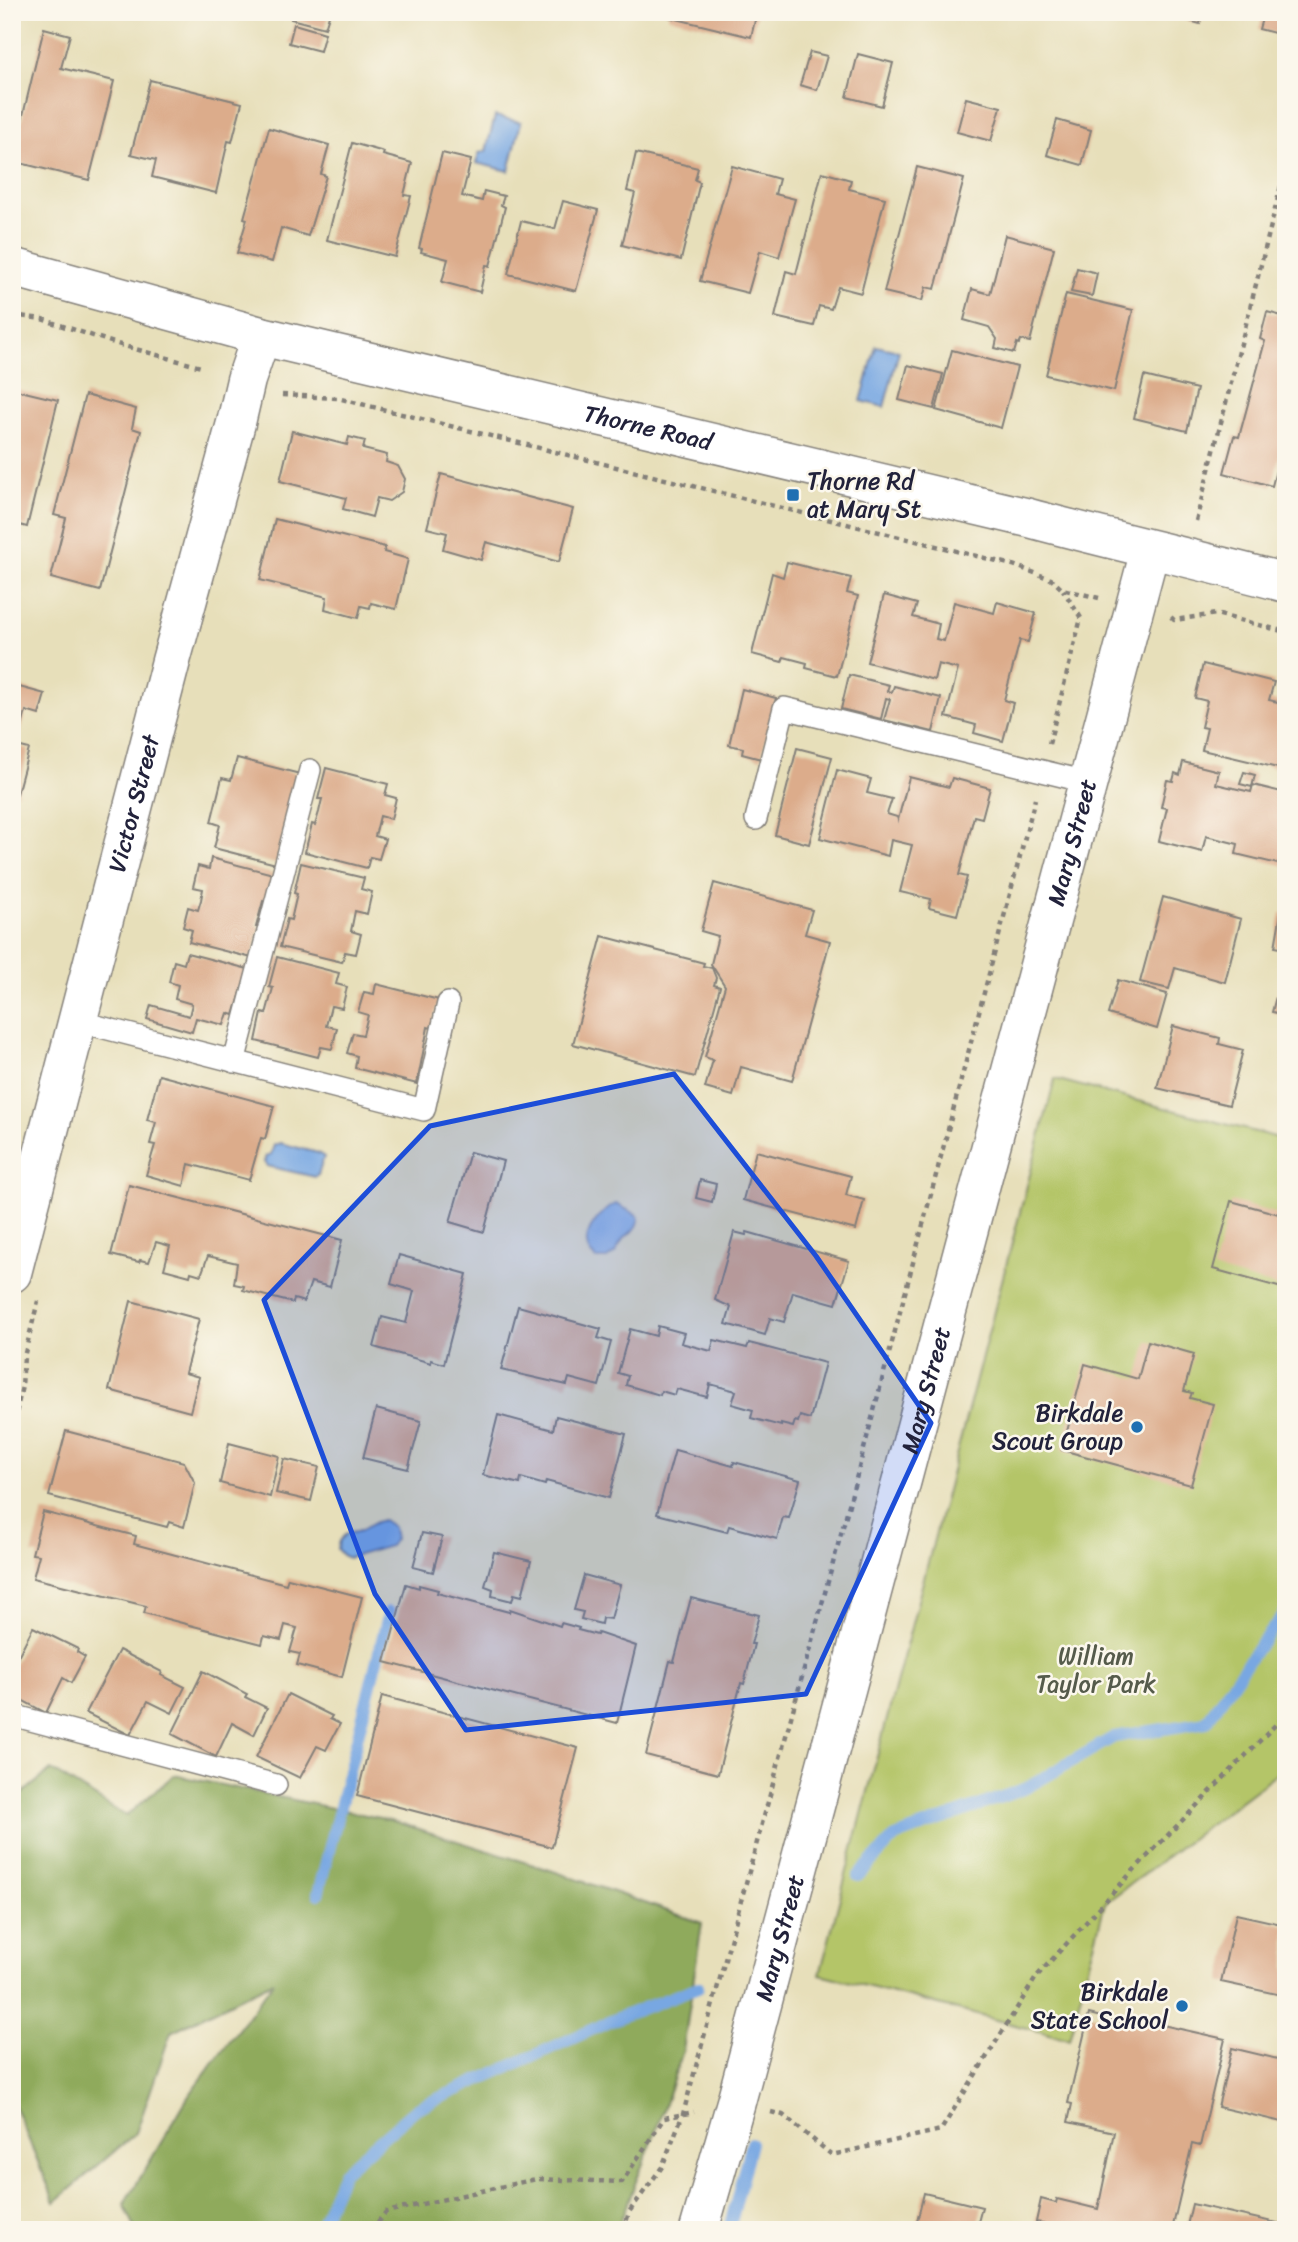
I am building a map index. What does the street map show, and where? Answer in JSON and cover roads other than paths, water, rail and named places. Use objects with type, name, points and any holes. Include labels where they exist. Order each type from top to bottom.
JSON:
[{"type":"street","name":"Thorne Road","points":[[12,267],[261,336],[1029,518],[1150,550],[1187,556],[1286,583]]},
{"type":"street","name":"Victor Street","points":[[26,1283],[77,1021],[170,661],[246,380],[261,336]]},
{"type":"street","name":"Mary Street","points":[[699,2230],[736,2102],[1150,550]]},
{"type":"lane","points":[[756,819],[784,708],[1087,782]]},
{"type":"lane","points":[[234,1062],[310,770]]},
{"type":"lane","points":[[77,1021],[424,1110],[448,1003]]},
{"type":"lane","points":[[12,1715],[275,1785]]},
{"type":"water","points":[[495,116],[521,122],[509,171],[476,163],[479,153],[486,151]]},
{"type":"water","points":[[876,346],[899,351],[884,407],[861,401]]},
{"type":"water","points":[[280,1143],[324,1157],[318,1175],[315,1177],[267,1166],[264,1162],[266,1156],[271,1154],[274,1145]]},
{"type":"water","points":[[616,1204],[636,1214],[639,1218],[636,1228],[623,1239],[615,1253],[607,1259],[597,1259],[590,1252],[587,1238],[599,1217]]},
{"type":"water","points":[[383,1520],[393,1527],[395,1539],[390,1546],[348,1558],[337,1549],[339,1541],[347,1533],[359,1531]]},
{"type":"waterway","points":[[318,1894],[389,1612]]},
{"type":"waterway","points":[[858,1876],[895,1837],[1026,1788],[1114,1737],[1206,1722],[1286,1612]]},
{"type":"waterway","points":[[318,2230],[343,2172],[417,2108],[620,2017],[698,1987]]},
{"type":"waterway","points":[[729,2230],[751,2143]]},
{"type":"place","name":"Thorne Rd at Mary St","points":[[793,495]]},
{"type":"place","name":"Birkdale Scout Group","points":[[1137,1427]]},
{"type":"place","name":"Birkdale State School","points":[[1182,2006]]},
{"type":"park label","name":"William Taylor Park","points":[[1096,1670]]}]
